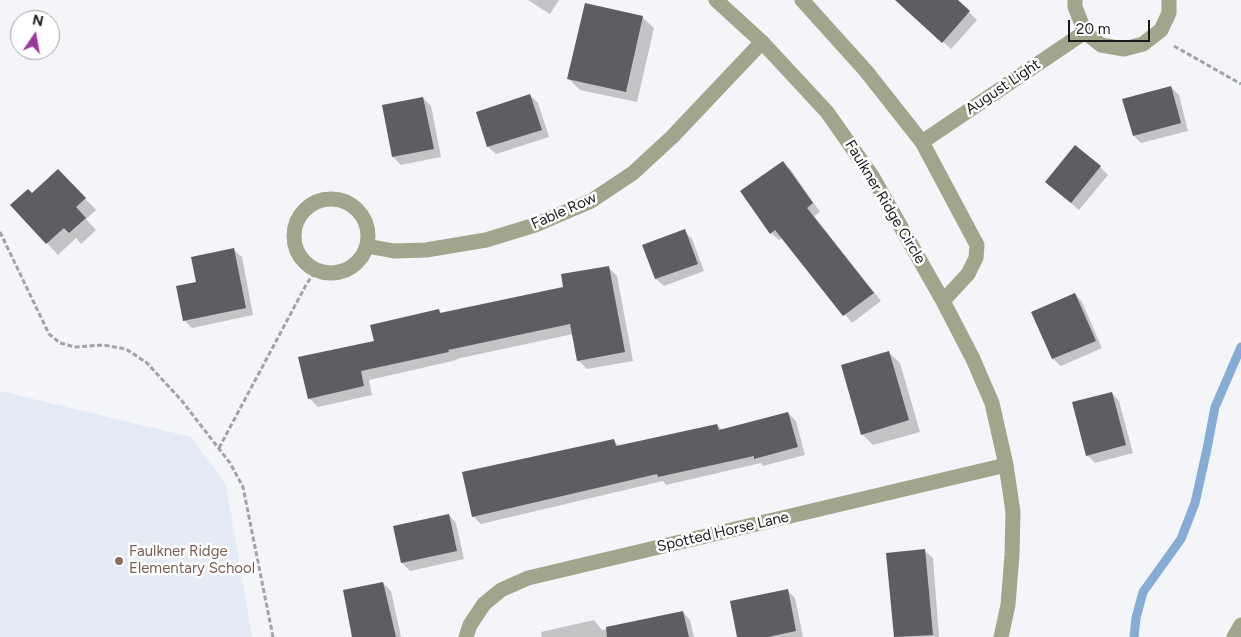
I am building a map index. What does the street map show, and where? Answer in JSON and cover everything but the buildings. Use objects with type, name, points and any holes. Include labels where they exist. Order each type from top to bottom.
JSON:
[{"type":"street","name":"Faulkner Ridge Circle","points":[[716,0],[762,42],[827,112],[866,168],[943,301],[973,358],[992,403],[1006,465],[1013,512],[1008,605],[1001,637]]},
{"type":"street","points":[[802,0],[866,71],[922,142],[977,245],[976,258],[968,274],[943,301]]},
{"type":"street","points":[[1075,0],[1075,8],[1085,32],[1101,44],[1124,49],[1143,44],[1161,30],[1169,13],[1169,0]]},
{"type":"street","name":"August Light","points":[[922,142],[1085,32]]},
{"type":"street","name":"Fable Row","points":[[367,246],[394,251],[426,250],[486,240],[534,225],[591,201],[633,172],[672,137],[762,42]]},
{"type":"street","points":[[326,200],[337,200],[348,204],[360,212],[367,227],[367,246],[364,255],[357,264],[347,270],[333,274],[316,270],[302,259],[297,250],[295,230],[299,219],[305,211],[315,204],[326,200]]},
{"type":"street","name":"Spotted Horse Lane","points":[[466,637],[470,625],[484,604],[501,590],[528,578],[1006,465]]},
{"type":"street","points":[[1234,637],[1241,625]]},
{"type":"path","points":[[1161,30],[1172,44],[1241,84]]},
{"type":"path","points":[[0,232],[49,334],[60,343],[75,347],[103,345],[126,349],[148,363],[182,401],[230,463],[242,487],[273,637]]},
{"type":"path","points":[[219,448],[306,285],[316,270]]},
{"type":"shaded area","name":"Faulkner Ridge Elementary School","points":[[0,391],[191,437],[226,485],[252,637],[0,637]]},
{"type":"waterway","points":[[1134,637],[1136,618],[1143,592],[1181,539],[1195,503],[1215,407],[1241,347]]},
{"type":"place","name":"Faulkner Ridge Elementary School","points":[[119,561]]}]
